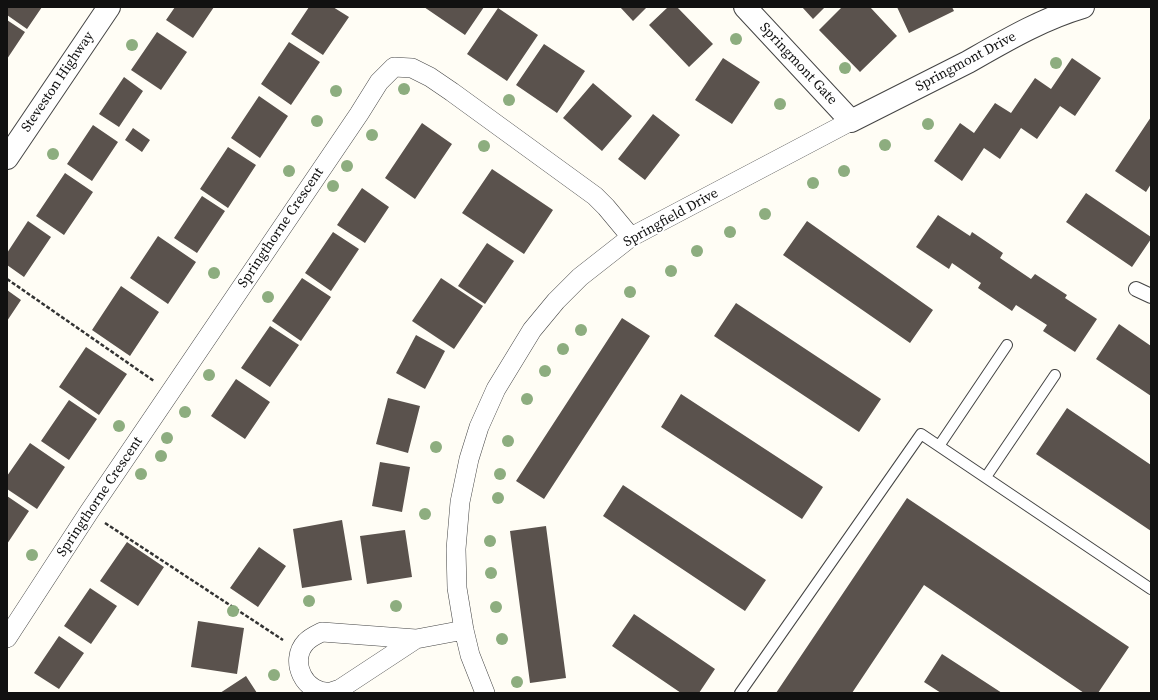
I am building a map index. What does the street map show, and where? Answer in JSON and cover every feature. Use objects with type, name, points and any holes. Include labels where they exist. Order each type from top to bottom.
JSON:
[{"type":"street","name":"Steveston Highway","points":[[7,158],[109,7]]},
{"type":"street","name":"Springmont Gate","points":[[745,7],[851,121]]},
{"type":"street","name":"Springmont Drive","points":[[851,121],[1035,25],[1065,12],[1083,7]]},
{"type":"street","name":"Springthorne Crescent","points":[[7,638],[89,512],[379,82],[394,67],[412,68],[430,77],[452,92],[595,196],[606,206],[631,237]]},
{"type":"street","name":"Springfield Drive","points":[[485,693],[470,655],[457,588],[456,549],[460,502],[469,459],[479,427],[496,389],[532,330],[556,301],[580,277],[631,237],[851,121]]},
{"type":"street","points":[[1136,289],[1151,296]]},
{"type":"street","points":[[416,639],[340,689],[330,692],[320,691],[312,687],[304,680],[300,671],[298,661],[300,651],[312,636],[322,632],[416,639],[464,630]]},
{"type":"lane","points":[[939,446],[1007,345]]},
{"type":"lane","points":[[986,477],[1055,375]]},
{"type":"lane","points":[[740,693],[921,434],[1151,589]]},
{"type":"path","points":[[7,279],[157,383]]},
{"type":"path","points":[[89,512],[284,641]]},
{"type":"building","points":[[7,7],[42,7],[27,29],[7,15]]},
{"type":"building","points":[[175,7],[214,7],[193,38],[166,20]]},
{"type":"building","points":[[309,7],[333,7],[349,17],[323,55],[291,34]]},
{"type":"building","points":[[424,7],[484,7],[465,35]]},
{"type":"building","points":[[620,7],[647,7],[633,21]]},
{"type":"building","points":[[668,7],[677,7],[713,44],[689,67],[649,25]]},
{"type":"building","points":[[802,7],[825,7],[813,19]]},
{"type":"building","points":[[842,7],[870,7],[897,36],[860,72],[819,30]]},
{"type":"building","points":[[897,7],[952,7],[954,11],[909,33]]},
{"type":"building","points":[[498,8],[538,35],[507,81],[467,54]]},
{"type":"building","points":[[7,20],[25,32],[7,59]]},
{"type":"building","points":[[157,32],[187,52],[161,90],[131,70]]},
{"type":"building","points":[[289,42],[320,62],[291,105],[261,84]]},
{"type":"building","points":[[544,44],[585,71],[557,113],[516,85]]},
{"type":"building","points":[[723,58],[760,82],[732,124],[695,100]]},
{"type":"building","points":[[1072,58],[1101,78],[1075,116],[1060,106],[1037,139],[1021,128],[1000,159],[984,148],[962,181],[934,161],[960,123],[974,133],[995,103],[1011,113],[1035,78],[1051,89]]},
{"type":"building","points":[[124,77],[143,91],[119,127],[99,114]]},
{"type":"building","points":[[593,83],[632,116],[602,151],[563,118]]},
{"type":"building","points":[[259,96],[288,116],[260,158],[231,138]]},
{"type":"building","points":[[653,114],[680,135],[645,180],[618,159]]},
{"type":"building","points":[[1151,117],[1151,184],[1146,192],[1115,171]]},
{"type":"building","points":[[422,123],[452,144],[415,199],[385,178]]},
{"type":"building","points":[[93,125],[118,142],[92,181],[67,164]]},
{"type":"building","points":[[133,128],[150,140],[142,152],[125,140]]},
{"type":"building","points":[[228,147],[256,165],[228,208],[200,189]]},
{"type":"building","points":[[492,169],[553,210],[524,254],[462,213]]},
{"type":"building","points":[[65,173],[93,192],[64,235],[36,216]]},
{"type":"building","points":[[362,188],[389,207],[365,243],[337,225]]},
{"type":"building","points":[[1086,193],[1151,237],[1132,267],[1066,222]]},
{"type":"building","points":[[202,196],[225,211],[197,253],[174,238]]},
{"type":"building","points":[[938,215],[970,236],[972,232],[1003,253],[1000,258],[1031,279],[1035,274],[1067,295],[1065,298],[1097,319],[1075,352],[1043,331],[1047,325],[1016,305],[1012,311],[978,288],[981,283],[952,263],[949,269],[916,247]]},
{"type":"building","points":[[28,221],[51,237],[24,277],[7,265],[7,253]]},
{"type":"building","points":[[807,221],[933,310],[910,343],[783,255]]},
{"type":"building","points":[[333,232],[359,249],[331,291],[305,273]]},
{"type":"building","points":[[158,236],[196,262],[168,304],[130,278]]},
{"type":"building","points":[[487,243],[514,261],[485,304],[458,286]]},
{"type":"building","points":[[302,278],[331,297],[301,341],[272,321]]},
{"type":"building","points":[[441,278],[483,306],[454,349],[412,321]]},
{"type":"building","points":[[121,286],[159,312],[130,356],[92,330]]},
{"type":"building","points":[[7,290],[21,300],[7,321]]},
{"type":"building","points":[[736,303],[881,399],[859,432],[714,336]]},
{"type":"building","points":[[622,318],[650,336],[544,499],[516,481]]},
{"type":"building","points":[[1119,324],[1151,346],[1151,396],[1096,359]]},
{"type":"building","points":[[270,326],[299,345],[270,387],[241,368]]},
{"type":"building","points":[[416,335],[445,351],[425,389],[396,373]]},
{"type":"building","points":[[86,347],[127,374],[99,415],[59,387]]},
{"type":"building","points":[[236,379],[270,402],[245,439],[211,416]]},
{"type":"building","points":[[681,394],[823,487],[802,519],[661,427]]},
{"type":"building","points":[[388,398],[420,406],[408,453],[376,444]]},
{"type":"building","points":[[69,400],[97,419],[69,460],[41,441]]},
{"type":"building","points":[[1067,408],[1151,465],[1151,531],[1036,454]]},
{"type":"building","points":[[30,443],[65,467],[37,509],[7,489],[7,476]]},
{"type":"building","points":[[380,462],[410,467],[402,512],[372,506]]},
{"type":"building","points":[[623,485],[766,580],[745,611],[603,516]]},
{"type":"building","points":[[7,496],[29,511],[7,544]]},
{"type":"building","points":[[907,498],[1129,647],[1098,693],[1084,693],[924,585],[852,693],[776,693]]},
{"type":"building","points":[[342,520],[352,580],[302,588],[293,529]]},
{"type":"building","points":[[546,526],[566,678],[530,683],[510,531]]},
{"type":"building","points":[[405,530],[412,577],[367,584],[360,536]]},
{"type":"building","points":[[127,542],[164,567],[138,606],[100,581]]},
{"type":"building","points":[[259,547],[286,566],[258,607],[230,588]]},
{"type":"building","points":[[90,588],[117,606],[91,644],[64,626]]},
{"type":"building","points":[[634,614],[715,669],[699,693],[681,693],[612,646]]},
{"type":"building","points":[[198,621],[244,628],[237,674],[191,667]]},
{"type":"building","points":[[59,636],[84,653],[59,689],[34,673]]},
{"type":"building","points":[[942,654],[1002,693],[941,693],[924,682]]},
{"type":"building","points":[[246,676],[257,693],[220,693]]}]
